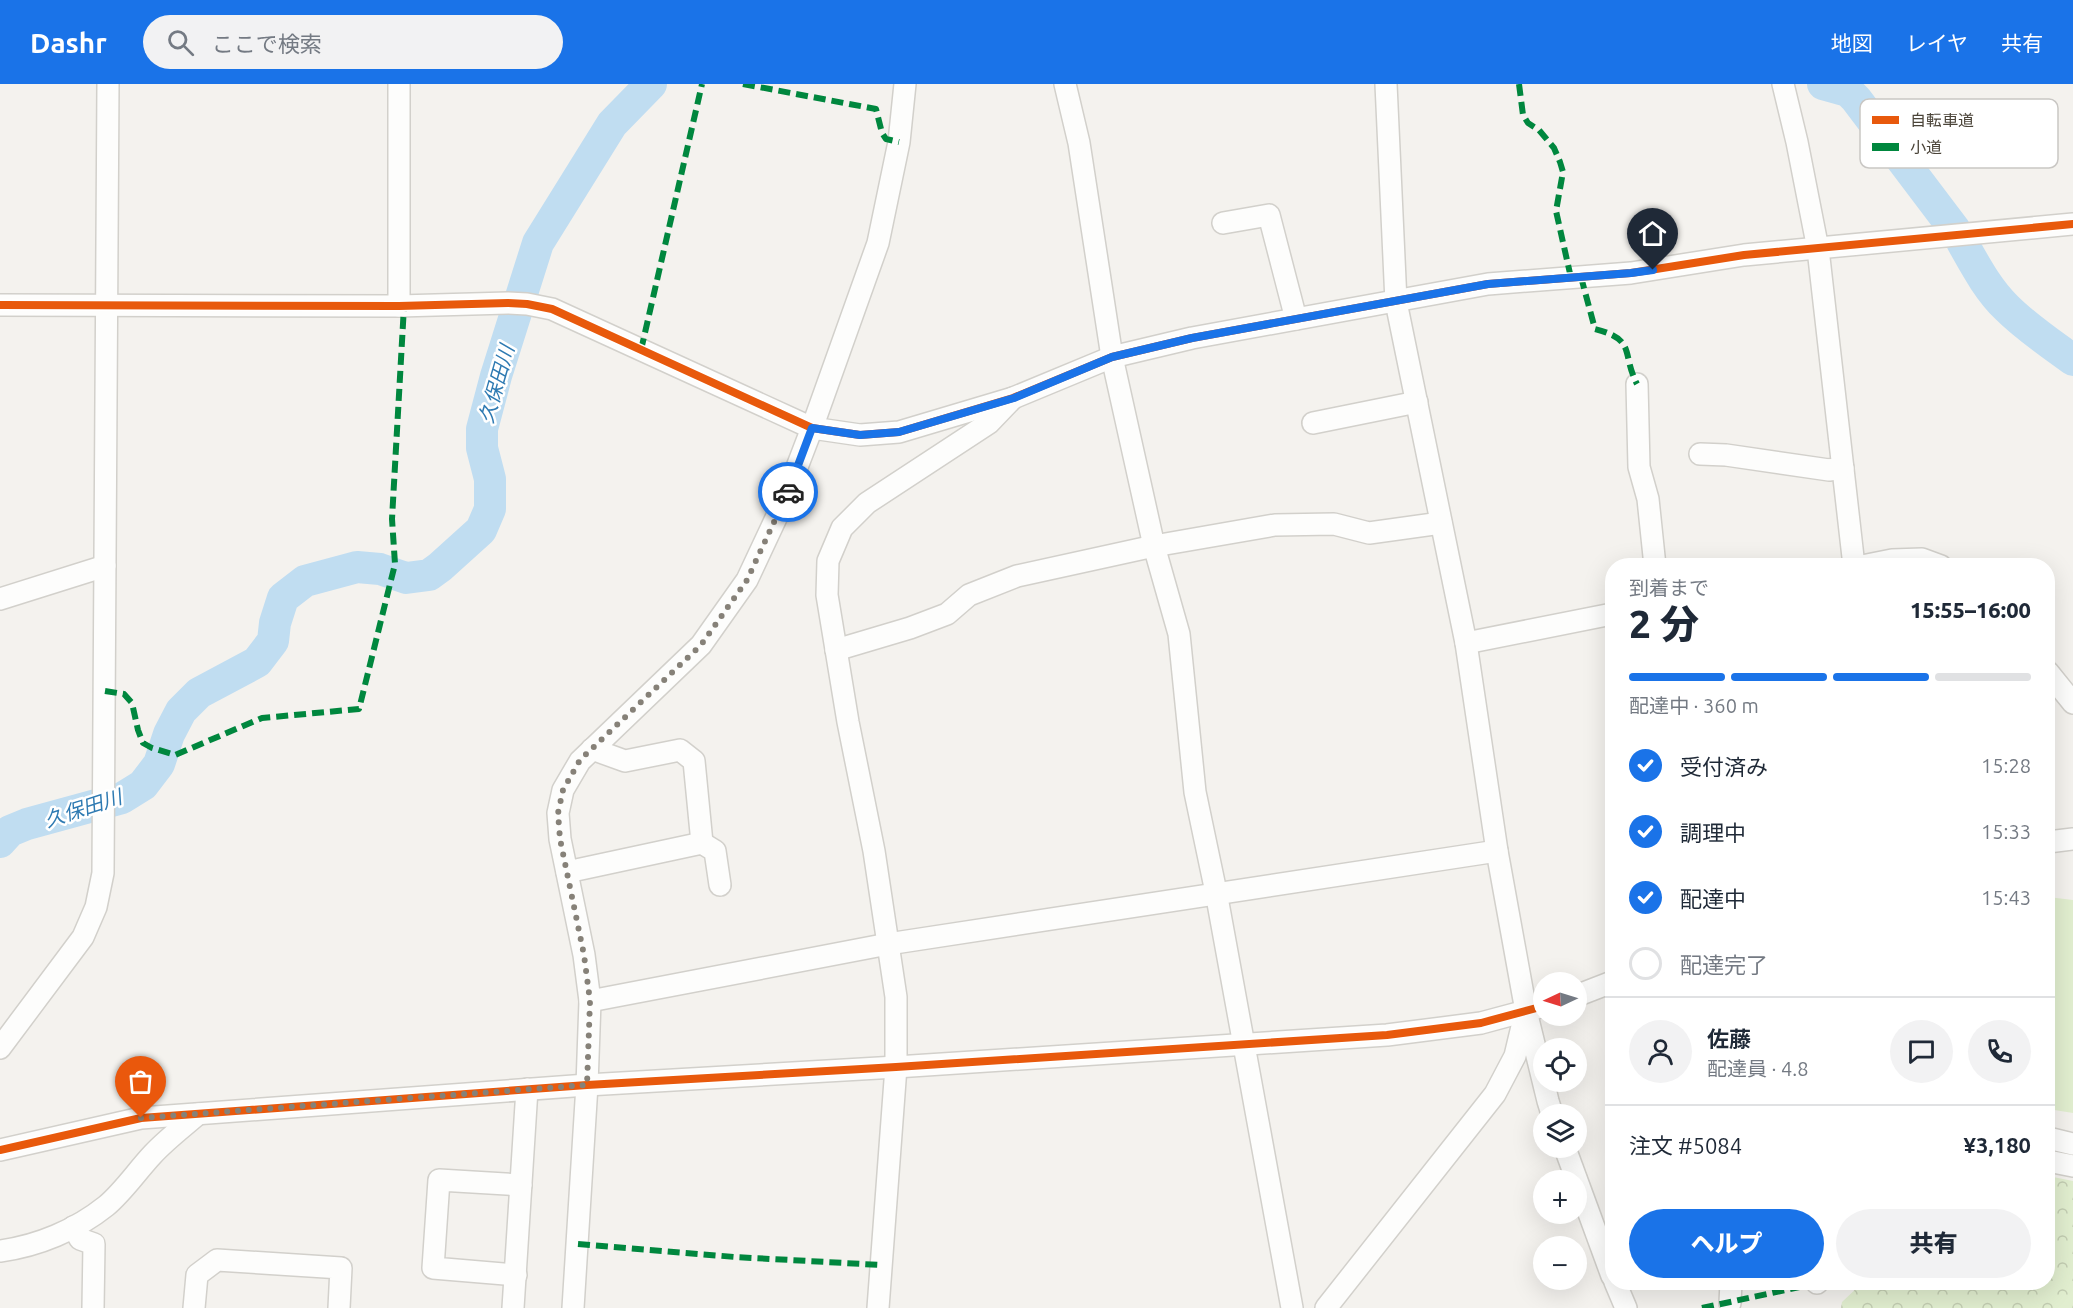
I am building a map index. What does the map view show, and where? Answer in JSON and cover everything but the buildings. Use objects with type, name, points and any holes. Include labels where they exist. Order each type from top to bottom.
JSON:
[{"type":"street","points":[[0,1048],[83,937],[96,906],[103,873],[108,84]]},
{"type":"street","points":[[399,84],[399,306]]},
{"type":"street","points":[[573,1308],[590,1001],[584,955],[560,839],[558,813],[563,790],[580,760],[701,645],[747,580],[784,501],[878,243],[899,142],[905,84]]},
{"type":"street","points":[[1065,84],[1079,142],[1112,357],[1154,546],[1179,634],[1195,792],[1216,892],[1292,1308]]},
{"type":"street","points":[[1386,84],[1396,302],[1466,643],[1497,851],[1533,1000]]},
{"type":"street","points":[[1783,84],[1818,249],[1853,558]]},
{"type":"street","points":[[1223,224],[1269,214],[1296,319]]},
{"type":"street","points":[[0,305],[518,304],[552,309],[812,428],[860,435],[899,432],[1014,398],[1112,357],[1192,338],[1488,284],[1631,273],[1744,255],[2073,224]]},
{"type":"street","points":[[1637,384],[1639,467],[1648,499],[1654,558]]},
{"type":"street","points":[[878,1308],[896,1067],[896,997],[874,851],[848,722],[827,595],[828,561],[842,528],[867,503],[989,423],[1014,398]]},
{"type":"street","points":[[1313,423],[1417,402]]},
{"type":"street","points":[[1700,454],[1828,470],[1843,468]]},
{"type":"street","points":[[836,650],[910,628],[947,614],[969,595],[1017,576],[1154,546],[1275,525],[1334,524],[1369,533],[1441,523]]},
{"type":"street","points":[[0,599],[105,566]]},
{"type":"street","points":[[1466,643],[1605,615]]},
{"type":"street","points":[[2055,681],[2073,703]]},
{"type":"street","points":[[592,749],[625,761],[680,750],[694,761],[702,843]]},
{"type":"street","points":[[2055,841],[2073,839]]},
{"type":"street","points":[[567,872],[702,843],[715,851],[720,885]]},
{"type":"street","points":[[590,1001],[888,944],[1216,892],[1497,851]]},
{"type":"street","points":[[1587,992],[1605,985]]},
{"type":"street","points":[[0,1150],[141,1118],[527,1089],[896,1067],[1435,1030],[1481,1023],[1533,1009]]},
{"type":"street","points":[[1326,1308],[1495,1094],[1515,1056],[1533,1013]]},
{"type":"street","points":[[1538,1026],[1550,1104]]},
{"type":"street","points":[[513,1308],[527,1089]]},
{"type":"street","points":[[0,1251],[54,1237],[106,1206],[154,1152],[198,1114]]},
{"type":"street","points":[[141,1118],[154,1152]]},
{"type":"street","points":[[2055,1140],[2073,1144]]},
{"type":"street","points":[[1569,1158],[1605,1256]]},
{"type":"street","points":[[2055,1162],[2073,1166]]},
{"type":"street","points":[[516,1275],[433,1268],[439,1180],[521,1185]]},
{"type":"street","points":[[74,1227],[80,1239],[94,1244],[93,1308]]},
{"type":"street","points":[[195,1308],[197,1275],[217,1260],[341,1268],[339,1308]]},
{"type":"street","points":[[1619,1290],[1626,1308]]},
{"type":"green space","points":[[2055,898],[2073,900],[2073,1113],[2055,1110]]},
{"type":"green space","points":[[2055,1177],[2073,1181],[2073,1308],[1841,1308],[1842,1302],[1855,1290],[2055,1290]]},
{"type":"waterway","name":"久保田川","points":[[0,842],[10,831],[27,824],[122,798],[143,785],[159,764],[169,734],[181,711],[199,693],[257,662],[273,641],[275,623],[283,598],[305,581],[357,567],[380,569],[406,578],[429,575],[481,530],[490,509],[490,479],[482,448],[482,429],[496,376],[538,243],[612,124],[651,84]]},
{"type":"waterway","name":"久保田川","points":[[1823,84],[1848,91],[1860,104]]},
{"type":"waterway","name":"久保田川","points":[[1908,168],[1955,230]]},
{"type":"waterway","name":"久保田川","points":[[1962,242],[1982,277],[2000,301],[2031,329],[2073,360]]},
{"type":"marked path","points":[[641,350],[702,84]]},
{"type":"marked path","points":[[743,84],[876,109],[882,133],[886,139],[899,142]]},
{"type":"marked path","points":[[1519,84],[1523,115],[1528,123],[1539,130],[1554,148],[1563,172],[1556,211],[1571,278]]},
{"type":"marked path","points":[[1581,277],[1595,329],[1608,333],[1623,343],[1637,384]]},
{"type":"marked path","points":[[105,691],[124,694],[132,703],[143,743],[175,755],[262,718],[359,709],[395,564],[392,519],[404,306]]},
{"type":"marked path","points":[[578,1244],[735,1257],[881,1265]]},
{"type":"marked path","points":[[1702,1308],[1786,1290]]},
{"type":"cycle path","points":[[0,305],[527,304],[552,309],[812,428],[860,435],[899,432],[1013,398],[1112,357],[1192,338],[1488,284],[1631,273],[1744,255],[2073,224]]},
{"type":"cycle path","points":[[0,1150],[141,1118],[587,1085],[1387,1035],[1481,1023],[1533,1009]]},
{"type":"way so far","points":[[141,1118],[587,1085],[590,1001],[584,955],[560,839],[558,813],[563,790],[580,760],[701,645],[747,580],[788,492]]},
{"type":"route","points":[[788,492],[812,428],[860,435],[899,432],[1014,398],[1112,357],[1192,338],[1488,284],[1653,270]]}]
